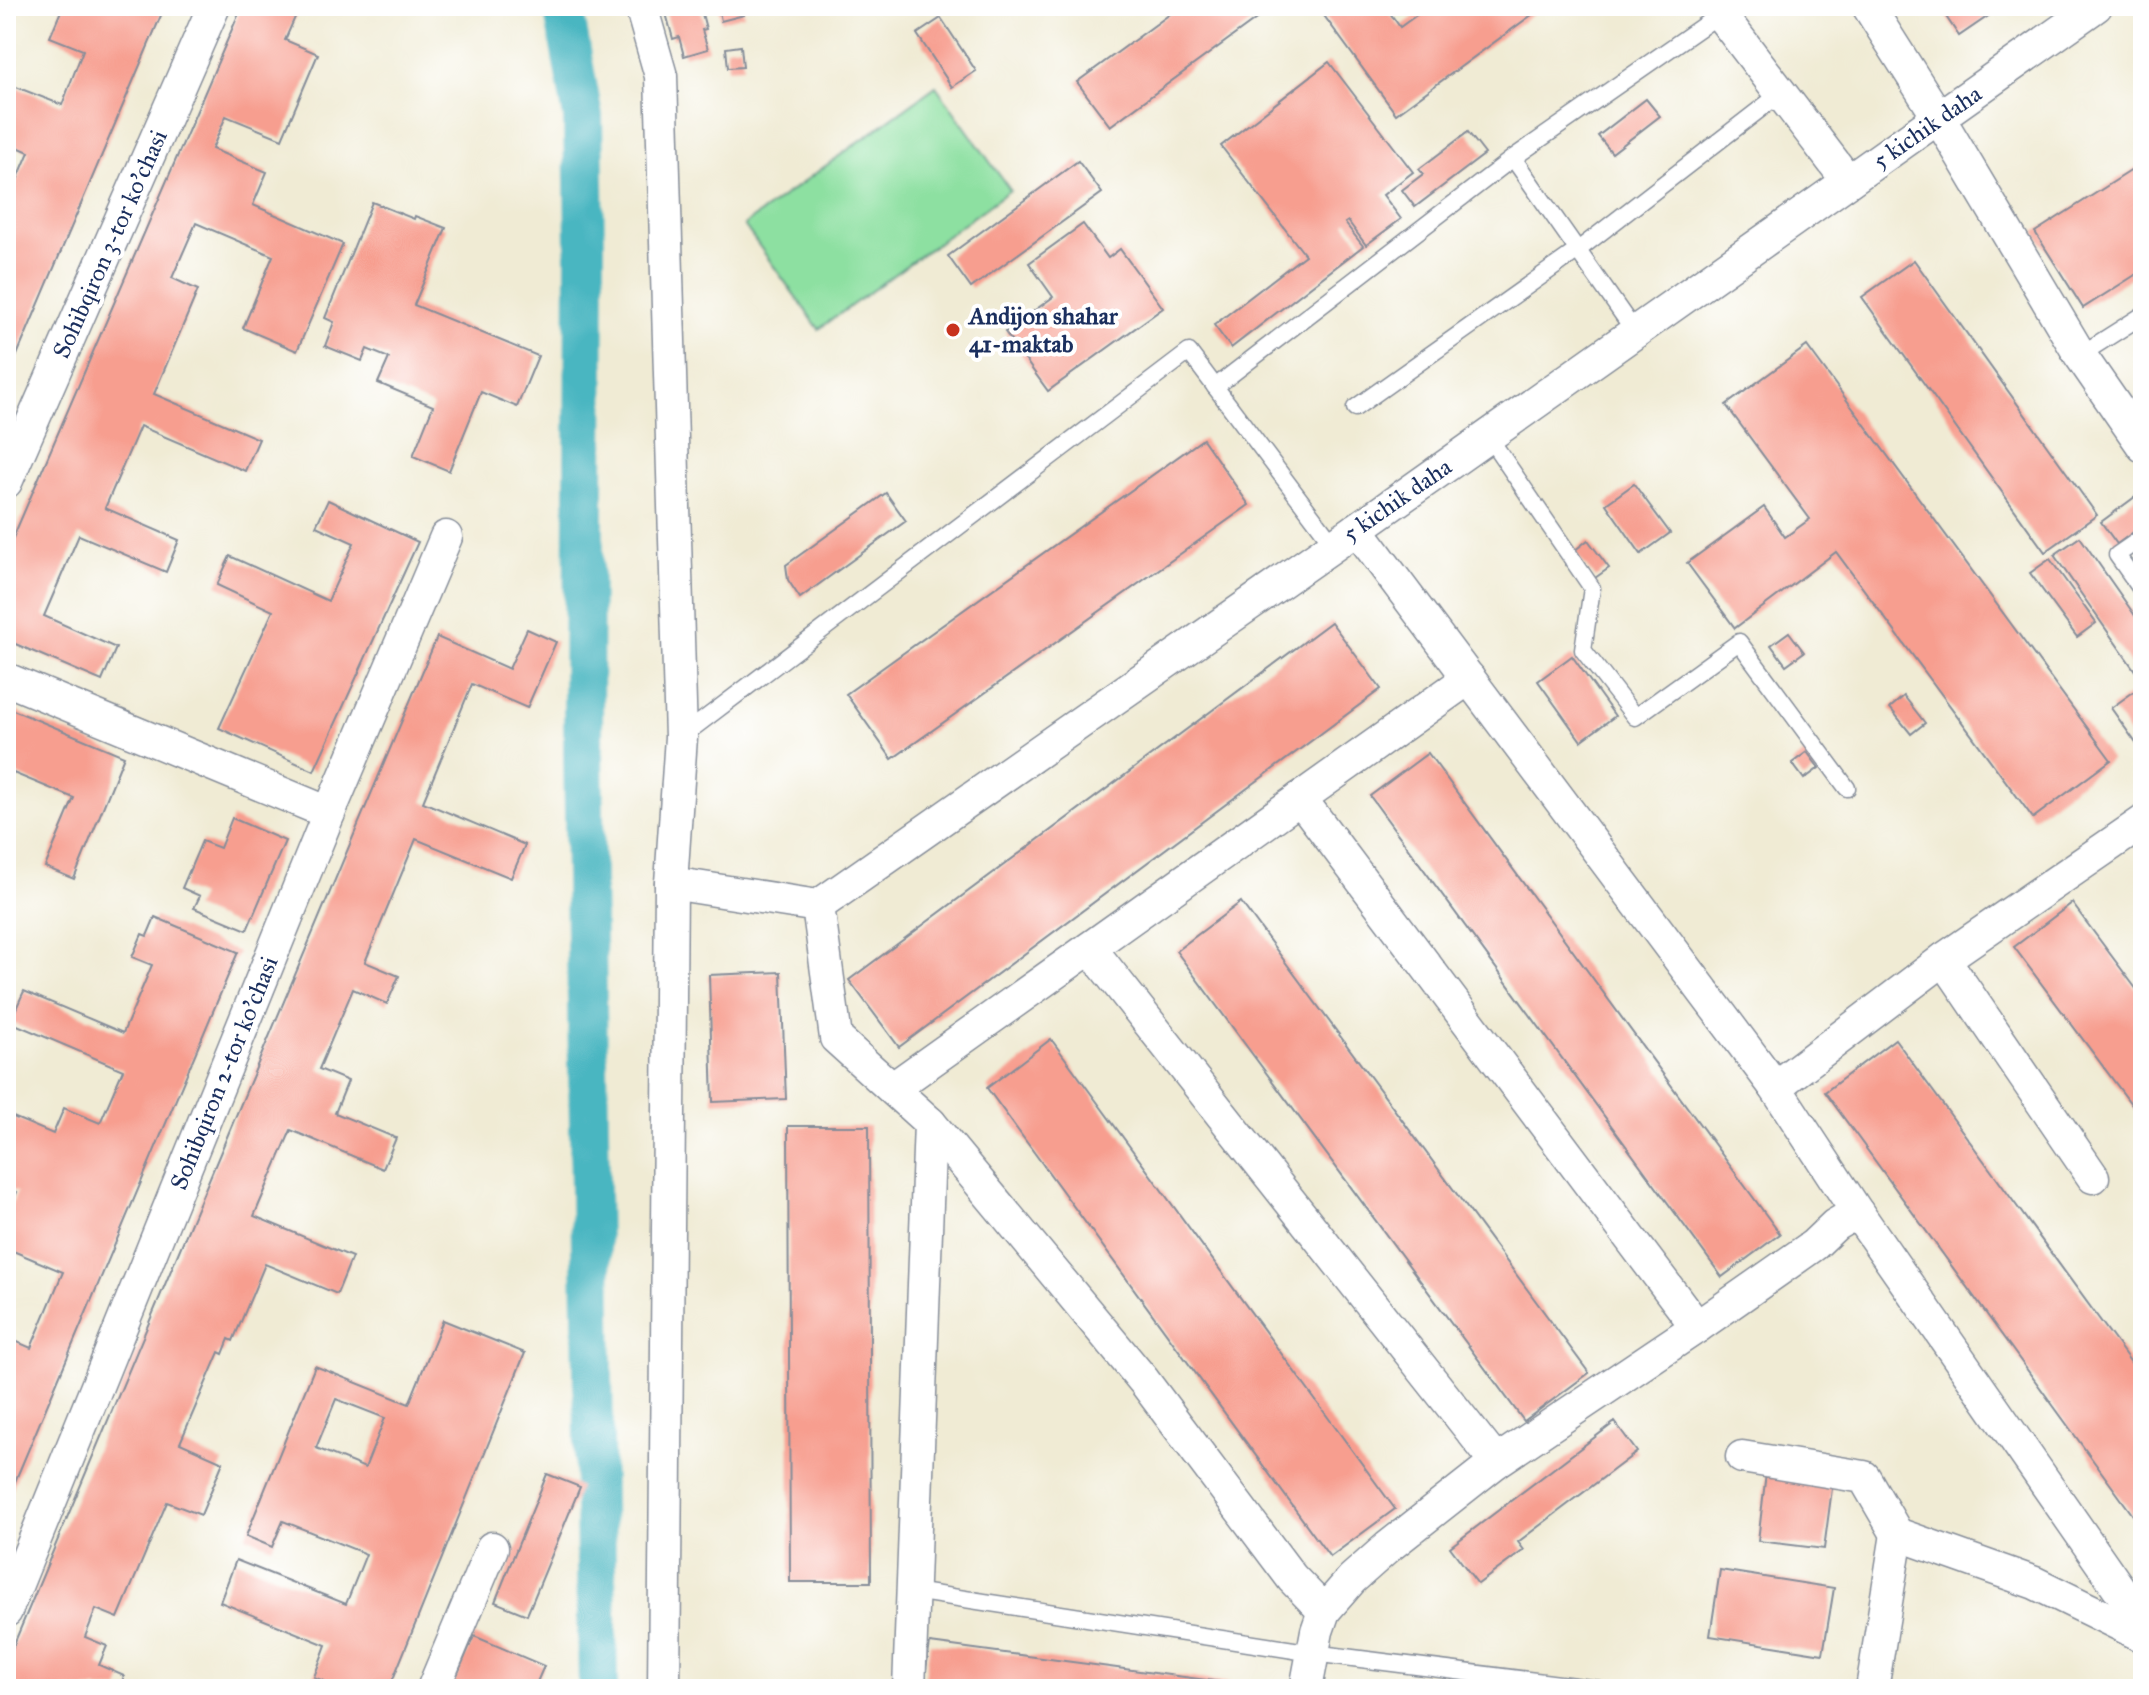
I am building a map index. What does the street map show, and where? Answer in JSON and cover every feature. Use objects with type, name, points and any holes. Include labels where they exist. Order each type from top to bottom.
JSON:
[{"type":"street","name":"Sohibqiron 3-tor ko'chasi","points":[[6,482],[214,6]]},
{"type":"street","points":[[641,6],[661,76],[681,737],[671,883],[664,1689]]},
{"type":"street","points":[[1868,6],[1939,118],[2080,355],[2143,446]]},
{"type":"street","name":"5 kichik daha","points":[[818,906],[1939,118],[2090,8]]},
{"type":"street","points":[[1717,10],[1848,181]]},
{"type":"street","name":"Sohibqiron 2-tor ko'chasi","points":[[6,1611],[329,813],[446,537]]},
{"type":"street","points":[[1345,537],[1469,678],[1775,1087],[1857,1212],[2143,1623]]},
{"type":"street","points":[[893,1088],[1469,678]]},
{"type":"street","points":[[6,679],[329,813]]},
{"type":"street","points":[[1300,798],[1697,1327]]},
{"type":"street","points":[[1775,1087],[1944,959],[2143,823]]},
{"type":"street","points":[[671,883],[818,906],[836,1038],[930,1123],[1144,1381],[1292,1578],[1324,1611]]},
{"type":"street","points":[[1090,948],[1496,1462]]},
{"type":"street","points":[[1944,959],[2093,1177]]},
{"type":"street","points":[[909,1689],[930,1123]]},
{"type":"street","points":[[1306,1689],[1324,1611],[1352,1579],[1388,1547],[1496,1462],[1697,1327],[1857,1212]]},
{"type":"street","points":[[1742,1457],[1864,1477],[1897,1534],[1872,1689]]},
{"type":"street","points":[[1897,1534],[2035,1583],[2143,1636]]},
{"type":"street","points":[[433,1689],[492,1548]]},
{"type":"lane","points":[[1215,387],[1513,158],[1717,10]]},
{"type":"lane","points":[[1355,408],[1578,250],[1781,93]]},
{"type":"lane","points":[[1513,158],[1635,332]]},
{"type":"lane","points":[[2080,355],[2143,315]]},
{"type":"lane","points":[[681,737],[1189,352],[1215,387],[1345,537]]},
{"type":"lane","points":[[1488,436],[1592,588],[1583,650],[1635,717],[1739,642],[1847,788]]},
{"type":"lane","points":[[2143,537],[2117,555],[2143,592]]},
{"type":"lane","points":[[913,1591],[1313,1653],[1599,1689]]},
{"type":"green space","points":[[936,86],[1010,190],[819,329],[744,225]]},
{"type":"building","points":[[63,6],[165,6],[6,381],[6,206],[29,152],[6,142],[6,83],[62,105],[83,50],[50,37]]},
{"type":"building","points":[[242,6],[300,6],[285,40],[318,54],[282,139],[226,116],[212,149],[267,172],[253,205],[343,244],[297,351],[243,328],[273,256],[196,223],[172,278],[198,290],[154,394],[259,439],[245,471],[140,426],[105,508],[179,540],[166,572],[79,535],[44,616],[116,648],[102,681],[6,640],[6,554]]},
{"type":"building","points":[[664,6],[700,6],[706,29],[702,30],[708,49],[684,56],[679,37],[673,39]]},
{"type":"building","points":[[718,6],[741,6],[744,15],[721,21]]},
{"type":"building","points":[[1181,6],[1274,6],[1110,126],[1077,82]]},
{"type":"building","points":[[1317,6],[1385,6],[1400,27],[1429,6],[1544,6],[1396,114]]},
{"type":"building","points":[[1939,6],[2003,6],[1959,36]]},
{"type":"building","points":[[941,18],[976,71],[952,87],[917,34]]},
{"type":"building","points":[[741,46],[743,67],[728,68],[726,48]]},
{"type":"building","points":[[1329,62],[1413,172],[1383,195],[1401,219],[1366,245],[1348,221],[1345,223],[1363,246],[1231,348],[1214,325],[1305,255],[1221,146]]},
{"type":"building","points":[[1646,99],[1660,116],[1612,153],[1598,136]]},
{"type":"building","points":[[1468,132],[1485,154],[1415,207],[1402,190],[1423,174],[1419,169]]},
{"type":"building","points":[[1078,161],[1102,193],[971,288],[948,256]]},
{"type":"building","points":[[2143,163],[2143,270],[2083,308],[2035,232]]},
{"type":"building","points":[[372,202],[446,228],[414,305],[538,356],[517,407],[481,392],[449,471],[413,456],[433,406],[378,383],[389,358],[367,349],[362,361],[325,346],[334,322],[325,318]]},
{"type":"building","points":[[1083,224],[1108,258],[1120,249],[1163,308],[1048,391],[1005,332],[1053,297],[1029,263]]},
{"type":"building","points":[[1914,260],[2097,515],[2045,552],[1862,297]]},
{"type":"building","points":[[1807,346],[2111,760],[2033,818],[1836,552],[1735,628],[1687,563],[1764,507],[1785,537],[1810,519],[1726,405]]},
{"type":"building","points":[[1203,439],[1249,505],[892,759],[846,694]]},
{"type":"building","points":[[1634,484],[1670,533],[1641,554],[1606,504]]},
{"type":"building","points":[[2143,491],[2143,525],[2117,544],[2101,522]]},
{"type":"building","points":[[886,493],[906,521],[800,598],[788,580],[786,565]]},
{"type":"building","points":[[328,500],[418,542],[314,771],[219,728],[273,611],[217,585],[230,556],[328,601],[354,543],[316,526]]},
{"type":"building","points":[[2080,537],[2143,627],[2143,682],[2054,555]]},
{"type":"building","points":[[1588,540],[1609,568],[1595,578],[1574,551]]},
{"type":"building","points":[[2050,559],[2096,623],[2077,637],[2030,573]]},
{"type":"building","points":[[1331,622],[1381,689],[899,1047],[849,980]]},
{"type":"building","points":[[527,629],[556,642],[527,708],[472,684],[423,802],[525,845],[511,878],[416,839],[365,962],[399,976],[387,1004],[353,989],[319,1069],[348,1081],[335,1113],[396,1138],[383,1169],[291,1130],[254,1216],[352,1257],[337,1294],[265,1264],[233,1341],[229,1339],[223,1354],[219,1352],[180,1443],[223,1462],[201,1515],[167,1502],[118,1618],[96,1609],[85,1637],[107,1646],[99,1665],[124,1676],[119,1689],[6,1689],[6,1663],[437,637],[509,669]]},
{"type":"building","points":[[1789,632],[1804,652],[1786,665],[1771,645]]},
{"type":"building","points":[[1572,656],[1615,716],[1581,741],[1538,681]]},
{"type":"building","points":[[2139,688],[2143,693],[2143,753],[2111,708]]},
{"type":"building","points":[[1904,696],[1925,723],[1911,734],[1890,708]]},
{"type":"building","points":[[6,707],[124,756],[74,879],[45,867],[74,798],[6,770]]},
{"type":"building","points":[[1807,752],[1819,768],[1804,779],[1792,763]]},
{"type":"building","points":[[1428,753],[1780,1234],[1722,1277],[1370,796]]},
{"type":"building","points":[[232,818],[285,841],[247,930],[194,908],[200,896],[182,888],[202,841],[220,848]]},
{"type":"building","points":[[1241,902],[1589,1373],[1524,1421],[1176,951]]},
{"type":"building","points":[[2072,903],[2143,998],[2143,1120],[2014,947]]},
{"type":"building","points":[[155,917],[238,952],[6,1503],[6,1337],[31,1348],[63,1272],[6,1248],[6,1217],[17,1192],[6,1188],[6,1114],[53,1134],[64,1108],[100,1123],[123,1070],[10,1022],[24,991],[123,1033],[152,965],[132,957],[142,934],[147,936]]},
{"type":"building","points":[[781,972],[786,1099],[713,1102],[709,975]]},
{"type":"building","points":[[1051,1039],[1395,1509],[1330,1557],[987,1088]]},
{"type":"building","points":[[1895,1039],[2143,1379],[2143,1529],[1825,1092]]},
{"type":"building","points":[[788,1126],[869,1126],[871,1582],[790,1582]]},
{"type":"building","points":[[443,1320],[525,1353],[389,1689],[342,1689],[314,1677],[326,1645],[220,1602],[236,1560],[346,1604],[366,1554],[283,1521],[272,1547],[246,1536],[315,1366],[409,1404]],"holes":[[[336,1399],[385,1418],[365,1468],[316,1448]]]},
{"type":"building","points":[[1615,1422],[1637,1452],[1518,1542],[1524,1550],[1478,1584],[1450,1547]]},
{"type":"building","points":[[1766,1473],[1833,1481],[1824,1549],[1758,1541]]},
{"type":"building","points":[[547,1474],[580,1487],[527,1615],[495,1602]]},
{"type":"building","points":[[1720,1570],[1834,1588],[1823,1654],[1710,1636]]},
{"type":"building","points":[[474,1636],[544,1666],[534,1689],[451,1689]]},
{"type":"building","points":[[930,1643],[1259,1687],[923,1689]]},
{"type":"waterway","points":[[563,6],[583,117],[583,751],[598,1689]]},
{"type":"place","name":"Andijon shahar 41-maktab","points":[[953,330]]}]
